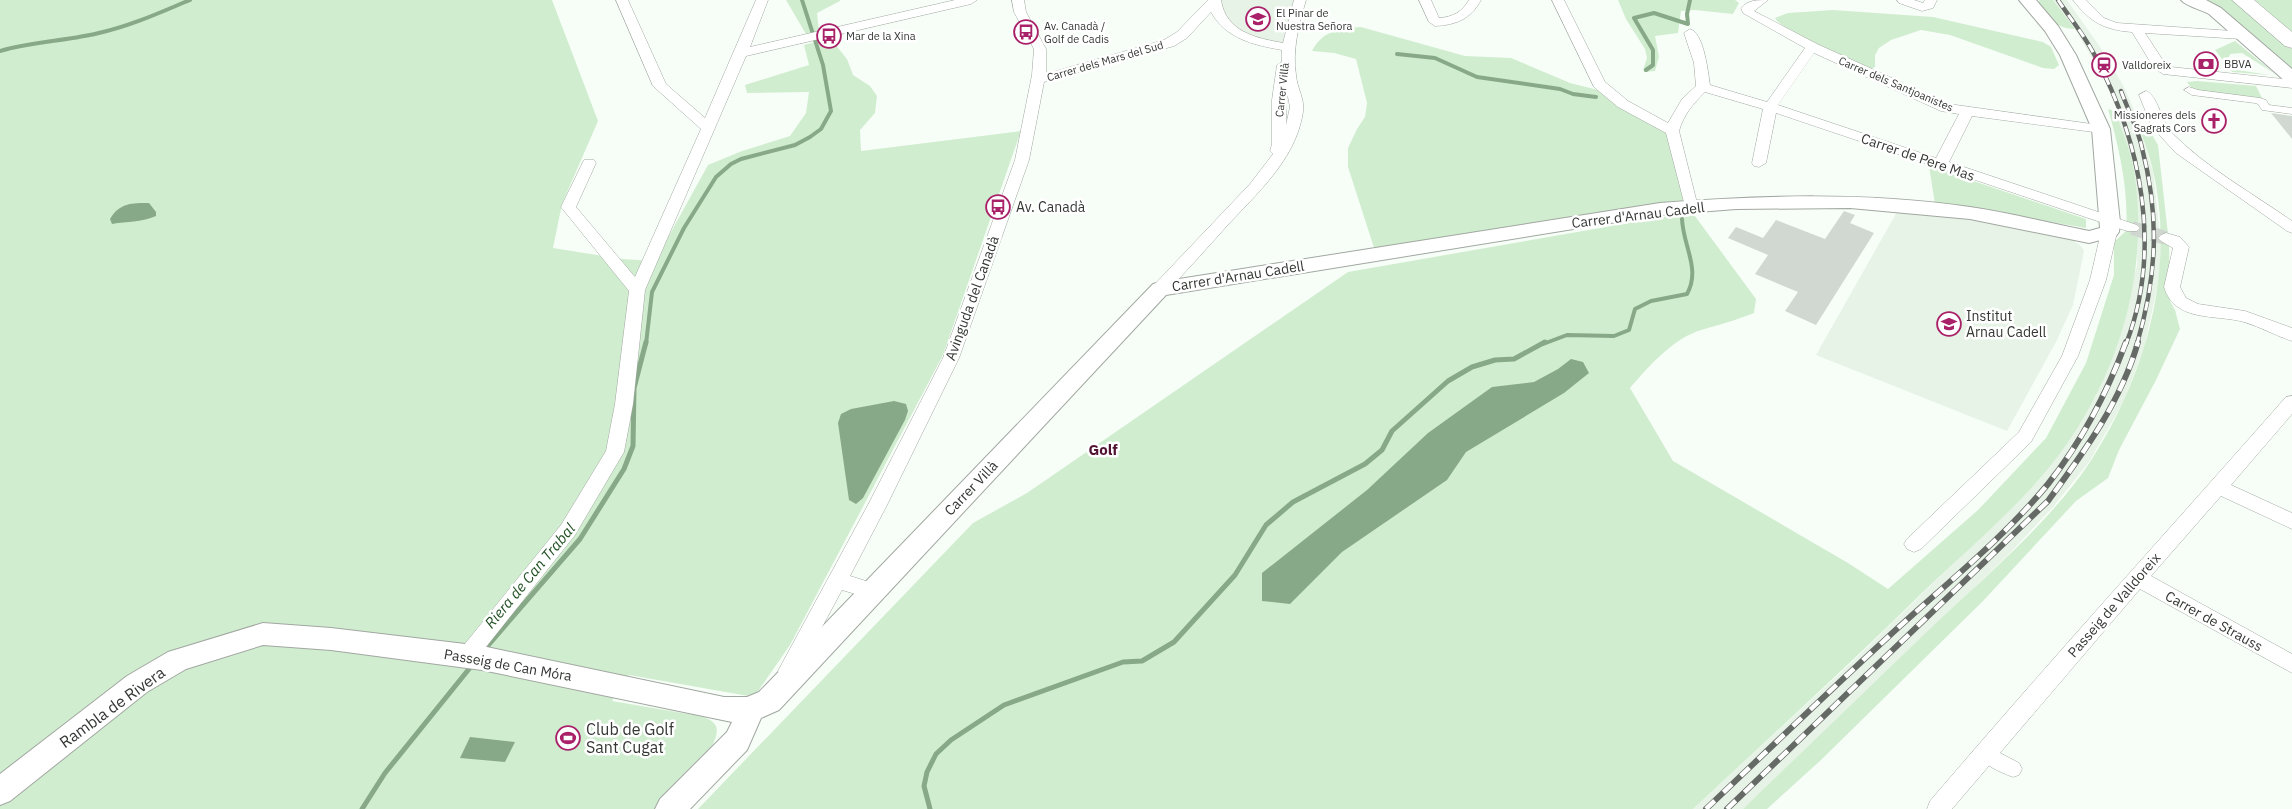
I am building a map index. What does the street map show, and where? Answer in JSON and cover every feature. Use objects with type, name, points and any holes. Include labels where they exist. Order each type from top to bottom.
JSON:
[{"type":"highway","points":[[2242,0],[2292,42]]},
{"type":"highway","points":[[2258,0],[2292,27]]},
{"type":"street","points":[[622,0],[660,86],[708,128]]},
{"type":"street","points":[[473,657],[568,530],[615,452],[624,404],[637,290],[741,53],[762,0]]},
{"type":"street","points":[[909,0],[914,13]]},
{"type":"street","points":[[741,53],[971,0]]},
{"type":"street","name":"Avinguda del Canadà","points":[[779,690],[878,505],[914,427],[951,358],[1022,160],[1038,80],[1040,49],[1020,12],[1018,0]]},
{"type":"street","points":[[1215,0],[1215,11],[1225,25],[1263,42],[1290,48]]},
{"type":"street","name":"Carrer dels Mars del Sud","points":[[1038,80],[1169,43],[1182,35],[1215,0]]},
{"type":"street","name":"Carrer Villà","points":[[751,710],[768,701],[779,690],[1254,190],[1274,164],[1291,132],[1297,110],[1296,98],[1289,74],[1292,29],[1300,0]]},
{"type":"street","points":[[1425,0],[1435,22],[1452,21],[1466,15],[1475,0]]},
{"type":"street","points":[[1558,0],[1599,84],[1623,104],[1672,131]]},
{"type":"street","name":"Carrer dels Santjoanistes","points":[[1762,0],[1747,8],[1749,14],[1812,47],[1946,108],[2101,130]]},
{"type":"street","points":[[1903,0],[1922,7],[1929,5],[1931,0]]},
{"type":"street","points":[[1914,544],[2025,437],[2070,356],[2098,280],[2109,227],[2101,130],[2068,55],[2052,29],[2027,0]]},
{"type":"street","points":[[2079,0],[2100,21],[2110,25],[2137,30],[2146,28],[2242,35]]},
{"type":"street","points":[[2189,0],[2212,9],[2292,78]]},
{"type":"street","points":[[2137,30],[2159,65],[2168,71],[2292,84]]},
{"type":"street","points":[[1690,33],[1702,64],[1703,87],[1687,102],[1676,118],[1672,131],[1692,207]]},
{"type":"street","points":[[1759,163],[1770,107],[1812,47]]},
{"type":"street","name":"Carrer de Pere Mas","points":[[1703,87],[1770,107],[1940,165],[2109,227],[2132,228]]},
{"type":"street","points":[[2189,90],[2196,93],[2256,100],[2262,102],[2266,108],[2292,111]]},
{"type":"street","points":[[2146,95],[2158,127],[2182,150],[2292,228]]},
{"type":"street","points":[[1940,165],[1966,112]]},
{"type":"street","points":[[589,162],[568,208],[637,290]]},
{"type":"street","name":"Carrer d'Arnau Cadell","points":[[1160,289],[1640,212],[1736,203],[1850,202],[1970,213],[2089,237],[2109,227]]},
{"type":"street","points":[[2166,238],[2175,241],[2181,247],[2172,287],[2174,294],[2180,301],[2189,307],[2228,313],[2292,335]]},
{"type":"street","name":"Passeig de Valldoreix","points":[[1938,809],[1985,752],[2137,578],[2289,411]]},
{"type":"street","points":[[2218,487],[2292,521]]},
{"type":"street","name":"Carrer de Strauss","points":[[2137,578],[2292,664]]},
{"type":"street","points":[[837,580],[872,591]]},
{"type":"street","name":"Passeig de Can Móra","points":[[263,634],[331,639],[473,657],[724,709],[751,710]]},
{"type":"street","name":"Rambla de Rivera","points":[[0,792],[137,684],[169,665],[213,648],[263,634]]},
{"type":"street","points":[[670,809],[737,741],[751,710]]},
{"type":"street","points":[[1985,752],[2013,769]]},
{"type":"shaded area","points":[[0,0],[552,0],[598,121],[562,204],[553,248],[622,259],[655,261],[708,165],[742,151],[790,136],[806,113],[809,92],[747,93],[745,85],[809,65],[804,45],[830,38],[847,59],[853,75],[870,86],[877,96],[875,113],[860,130],[861,151],[1021,131],[943,355],[790,645],[754,697],[629,675],[612,701],[700,716],[707,718],[716,726],[716,735],[705,758],[657,809],[0,809]]},
{"type":"shaded area","points":[[786,0],[840,1],[817,13],[819,31],[806,34]]},
{"type":"shaded area","name":"El Pinar de Nuestra Señora","points":[[1215,0],[1300,0],[1286,45],[1263,43],[1225,25]]},
{"type":"shaded area","points":[[1618,0],[1735,0],[1739,3],[1733,14],[1695,10],[1681,11],[1678,33],[1655,36],[1659,57],[1655,71],[1645,72],[1643,70],[1647,58],[1645,49],[1626,19]]},
{"type":"shaded area","points":[[2039,0],[2053,0],[2075,29],[2063,27],[2054,22],[2038,6]]},
{"type":"shaded area","points":[[2053,0],[2067,0],[2100,47],[2123,85],[2134,110],[2153,172],[2161,243],[2160,275],[2144,348],[2124,401],[2089,462],[2053,507],[2009,554],[1743,809],[1693,809],[1852,662],[2028,491],[2064,448],[2096,396],[2137,266],[2138,226],[2133,164],[2115,111],[2118,111],[2107,83],[2075,29]]},
{"type":"shaded area","points":[[2205,0],[2292,0],[2292,72],[2212,2]]},
{"type":"shaded area","points":[[1833,10],[1933,17],[2043,42],[2051,47],[2059,65],[2054,69],[2043,68],[1950,35],[1921,30],[1891,40],[1879,48],[1875,55],[1875,67],[1871,69],[1803,38],[1775,18],[1788,13]]},
{"type":"shaded area","points":[[1361,27],[1465,56],[1511,58],[1570,83],[1610,93],[1672,131],[1691,207],[1376,254],[1348,167],[1348,148],[1365,117],[1367,103],[1356,59],[1334,53],[1312,51],[1321,39],[1332,32]]},
{"type":"shaded area","points":[[2235,41],[2274,73],[2242,53],[2230,54],[2228,59],[2237,70],[2270,75],[2232,72],[2215,50]]},
{"type":"shaded area","points":[[2197,81],[2256,86],[2263,100],[2193,90],[2187,82]]},
{"type":"shaded area","points":[[2108,109],[2115,111],[2133,165],[2138,202],[2138,239],[2127,313],[2116,349],[2102,383],[2084,417],[2049,468],[2015,505],[1693,809],[698,809],[973,523],[1027,493],[1348,272],[1692,212],[1756,299],[1754,313],[1688,335],[1670,347],[1630,388],[1673,461],[1848,563],[1888,589],[1978,510],[2046,438],[2086,363],[2114,275],[2114,242],[2126,231],[2125,185]]},
{"type":"shaded area","points":[[2139,127],[2148,128],[2158,145],[2169,243],[2170,301],[2175,310],[2180,329],[2156,380],[2119,450],[2108,478],[2076,501],[1983,601],[1821,760],[1767,809],[1743,809],[2038,526],[2057,505],[2090,462],[2126,395],[2140,359],[2151,322],[2158,285],[2161,247],[2159,209],[2152,165]]},
{"type":"shaded area","points":[[1929,166],[2086,219],[2086,228],[1935,204]]},
{"type":"shaded area","points":[[149,203],[156,212],[156,216],[139,221],[112,224],[110,219],[122,207],[132,204]]},
{"type":"shaded area","name":"Institut Arnau Cadell","points":[[1897,212],[1969,219],[2007,226],[2072,240],[2080,245],[2084,251],[2073,305],[2056,342],[2007,431],[1816,355]]},
{"type":"shaded area","points":[[1571,359],[1583,362],[1589,373],[1564,393],[1466,452],[1447,480],[1342,552],[1290,604],[1262,601],[1262,573],[1367,490],[1428,433],[1492,387],[1534,382],[1558,369]]},
{"type":"shaded area","points":[[894,401],[906,404],[908,411],[905,420],[863,498],[856,504],[849,500],[838,423],[841,414],[851,409]]},
{"type":"shaded area","points":[[470,737],[515,742],[505,762],[460,758]]},
{"type":"building","points":[[2271,113],[2292,116],[2292,139]]},
{"type":"building","points":[[1844,211],[1855,215],[1850,223],[1874,233],[1816,325],[1785,311],[1798,292],[1755,274],[1768,255],[1728,238],[1736,227],[1763,238],[1776,220],[1825,239]]},
{"type":"waterway","points":[[0,51],[114,29],[190,0]]},
{"type":"waterway","name":"Riera de Can Trabal","points":[[646,344],[652,292],[684,228],[716,177],[731,164],[741,159],[795,145],[810,137],[821,129],[831,111],[823,65],[802,0]]},
{"type":"waterway","points":[[1646,70],[1653,65],[1653,50],[1634,18],[1654,13],[1688,24],[1687,14],[1690,0]]},
{"type":"waterway","points":[[1397,54],[1435,58],[1477,77],[1560,89],[1573,94],[1596,97]]},
{"type":"waterway","points":[[1543,344],[1567,335],[1614,336],[1629,330],[1635,309],[1651,301],[1687,294],[1691,285],[1692,266],[1682,219]]},
{"type":"waterway","name":"Riera de Can Trabal","points":[[484,650],[580,539],[624,469],[633,446],[634,388],[646,342]]},
{"type":"waterway","points":[[930,809],[924,786],[927,772],[936,754],[951,740],[1004,705],[1123,662],[1142,661],[1174,642],[1235,575],[1266,525],[1293,502],[1365,464],[1382,450],[1392,431],[1448,381],[1472,367],[1495,360],[1514,359],[1545,342]]},
{"type":"waterway","name":"Riera de Can Trabal","points":[[362,809],[385,773],[473,664]]},
{"type":"tunnel","points":[[2132,228],[2166,238]]},
{"type":"railway","points":[[2058,0],[2090,47],[2110,88],[2124,123],[2135,159],[2142,196],[2145,233],[2143,271],[2137,308],[2126,344]]},
{"type":"railway","points":[[2121,91],[2140,141],[2148,174],[2154,223],[2154,246],[2149,294],[2137,344]]},
{"type":"railway","points":[[1706,809],[1864,659],[1991,545],[2030,505],[2060,468],[2083,434],[2111,380],[2126,342]]},
{"type":"railway","points":[[1727,809],[2048,501],[2088,445],[2112,406],[2131,364],[2138,342]]},
{"type":"place","name":"El Pinar de Nuestra Señora","points":[[1258,19]]},
{"type":"place","name":"Av. Canadà / Golf de Cadis","points":[[1026,32]]},
{"type":"place","name":"Mar de la Xina","points":[[829,36]]},
{"type":"place","name":"BBVA","points":[[2206,64]]},
{"type":"place","name":"Valldoreix","points":[[2104,65]]},
{"type":"place","name":"Missioneres dels Sagrats Cors","points":[[2214,121]]},
{"type":"place","name":"Av. Canadà","points":[[998,207]]},
{"type":"place","name":"Institut Arnau Cadell","points":[[1949,324]]},
{"type":"place","name":"Club de Golf Sant Cugat","points":[[568,738]]},
{"type":"district","name":"Golf","points":[[1103,450]]}]
